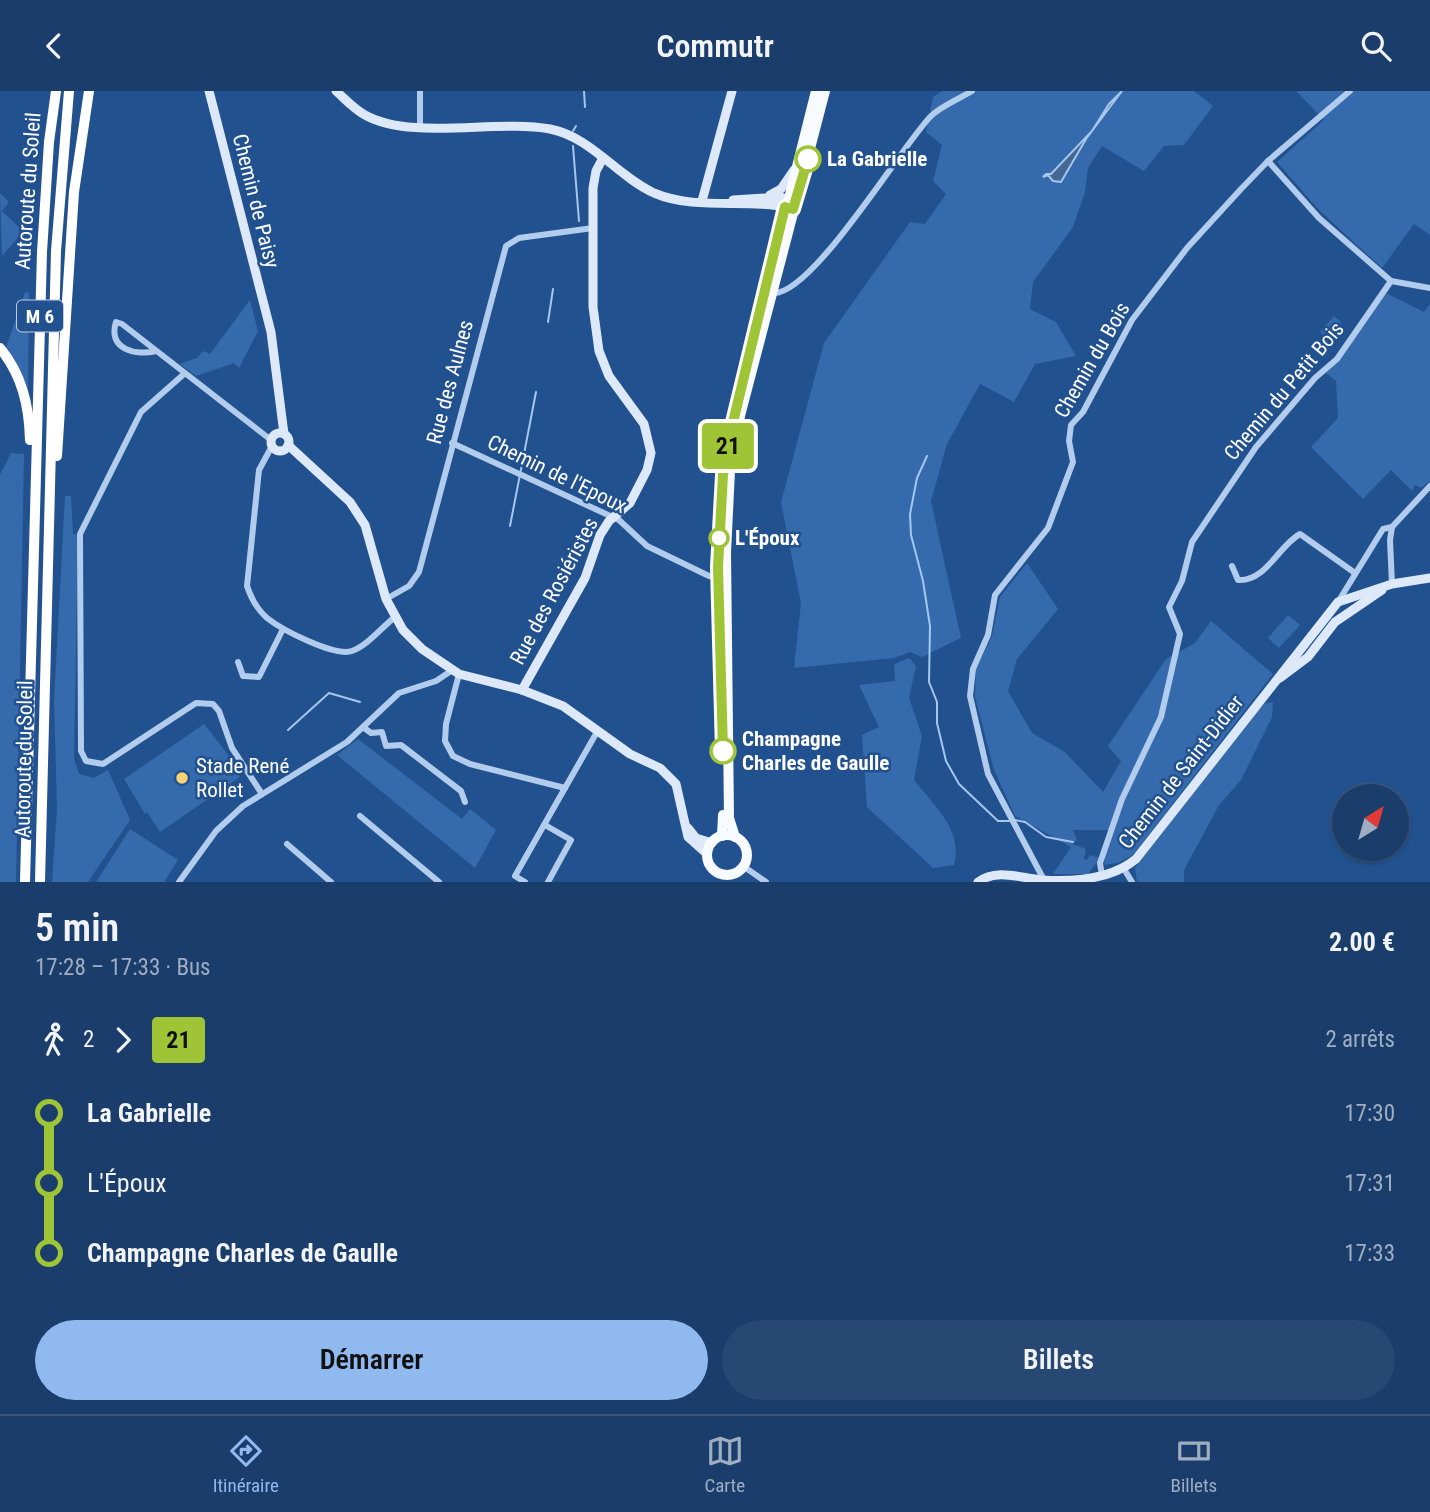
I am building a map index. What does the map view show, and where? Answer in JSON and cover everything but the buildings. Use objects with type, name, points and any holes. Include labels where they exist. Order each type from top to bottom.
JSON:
[{"type":"highway","name":"Autoroute du Soleil","points":[[25,882],[32,543],[45,194],[56,91]]},
{"type":"highway","name":"Autoroute du Soleil","points":[[40,882],[55,251],[69,91]]},
{"type":"highway","points":[[50,521],[60,423],[74,192],[89,91]]},
{"type":"highway","points":[[0,348],[20,379],[27,406],[32,543]]},
{"type":"main road","points":[[790,202],[794,170],[816,91]]},
{"type":"main road","points":[[722,836],[722,707],[717,578],[728,443],[790,202],[825,91]]},
{"type":"main road","points":[[717,578],[729,818],[735,837],[746,851],[743,866],[732,878],[720,877],[710,865],[707,855],[712,843],[722,836],[735,837]]},
{"type":"street","name":"Chemin de Paisy","points":[[209,91],[268,320],[280,413],[279,442]]},
{"type":"street","points":[[420,91],[420,126]]},
{"type":"street","points":[[702,201],[732,91]]},
{"type":"street","points":[[768,293],[786,291],[807,273],[872,197],[931,115],[972,91]]},
{"type":"street","name":"Chemin du Bois","points":[[1044,880],[988,775],[970,696],[973,669],[988,635],[995,595],[1048,528],[1073,462],[1069,441],[1070,425],[1083,411],[1126,330],[1188,248],[1268,160],[1350,91]]},
{"type":"street","points":[[343,93],[374,119],[420,126],[550,129],[579,140],[656,193],[679,200],[790,202]]},
{"type":"street","name":"Rue des Rosiéristes","points":[[522,691],[582,585],[600,535],[613,518],[625,510],[638,490],[647,470],[651,445],[644,424],[609,376],[599,351],[593,307],[593,228],[594,180],[603,158]]},
{"type":"street","points":[[1268,160],[1319,218],[1391,281],[1430,288]]},
{"type":"street","points":[[727,201],[761,197],[780,189],[794,170]]},
{"type":"street","points":[[761,197],[790,202]]},
{"type":"street","name":"Rue des Aulnes","points":[[386,599],[409,586],[419,572],[506,246],[519,238],[593,228]]},
{"type":"street","name":"Chemin du Petit Bois","points":[[1102,876],[1100,863],[1122,799],[1161,717],[1181,634],[1169,607],[1182,582],[1188,550],[1256,447],[1315,378],[1337,359],[1391,281]]},
{"type":"street","points":[[156,351],[130,353],[122,348],[116,337],[116,322],[122,324],[156,351],[184,374],[279,442],[349,502],[365,525],[386,599],[395,617],[422,649],[455,672],[563,706],[597,732],[669,775],[676,784],[688,837],[707,855]]},
{"type":"street","points":[[184,374],[141,412],[80,534],[81,751],[86,761],[103,764],[196,703],[204,701],[213,704],[219,711],[232,748],[262,794]]},
{"type":"street","points":[[279,442],[263,461],[247,586],[252,599],[266,618],[283,629],[337,652],[359,647],[395,617]]},
{"type":"street","name":"Chemin de l'Epoux","points":[[452,443],[613,518],[647,545],[717,578]]},
{"type":"street","points":[[1280,678],[1338,602],[1383,529],[1392,527],[1430,486]]},
{"type":"street","points":[[1392,527],[1392,584]]},
{"type":"street","points":[[1232,566],[1238,580],[1248,579],[1275,561],[1300,534],[1354,573]]},
{"type":"street","points":[[1338,602],[1392,584],[1430,578]]},
{"type":"street","points":[[1280,678],[1308,657],[1335,622],[1392,584]]},
{"type":"street","points":[[238,663],[243,676],[259,677],[283,629]]},
{"type":"street","points":[[179,882],[223,823],[262,794],[342,746],[394,696],[455,672]]},
{"type":"street","points":[[455,672],[445,741],[453,756],[470,765],[565,788]]},
{"type":"street","name":"Chemin de Saint-Didier","points":[[978,882],[993,875],[1044,880],[1102,876],[1124,869],[1136,859],[1219,750],[1280,678]]},
{"type":"street","points":[[363,727],[372,733],[382,732],[386,745],[401,745],[461,791],[465,802]]},
{"type":"street","points":[[525,882],[515,876],[597,732]]},
{"type":"street","points":[[360,816],[439,882]]},
{"type":"street","points":[[545,825],[571,840],[548,882]]},
{"type":"street","points":[[687,827],[696,838],[712,843]]},
{"type":"street","points":[[287,844],[331,882]]},
{"type":"street","points":[[743,866],[766,882]]},
{"type":"street","points":[[1124,869],[1132,882]]},
{"type":"shaded area","points":[[942,91],[1194,91],[1213,106],[1184,145],[1164,146],[1144,171],[1102,146],[1088,168],[1085,192],[1073,227],[1033,282],[1030,309],[1056,322],[1076,356],[1035,364],[1014,402],[980,384],[947,444],[931,501],[961,638],[922,657],[910,652],[894,658],[794,668],[801,603],[781,502],[824,343],[910,222],[925,224],[946,194],[933,181],[942,145],[926,132],[933,97]]},
{"type":"shaded area","points":[[1122,91],[1092,131],[1109,104]]},
{"type":"shaded area","points":[[1296,91],[1430,91],[1430,235],[1414,224],[1382,268],[1319,210],[1277,162],[1324,120]]},
{"type":"shaded area","points":[[1092,131],[1061,182],[1053,181],[1048,175],[1043,177],[1046,174],[1051,174]]},
{"type":"shaded area","points":[[0,193],[9,202],[2,211],[22,233],[2,256]]},
{"type":"shaded area","points":[[25,292],[29,293],[28,389],[6,348]]},
{"type":"shaded area","points":[[1386,293],[1424,312],[1430,304],[1430,481],[1421,488],[1415,485],[1412,491],[1391,470],[1363,499],[1311,447],[1338,418],[1336,381],[1326,373],[1340,359]]},
{"type":"shaded area","points":[[250,300],[258,331],[239,368],[234,363],[196,376],[180,364],[197,358],[203,351],[210,354]]},
{"type":"shaded area","points":[[1334,316],[1341,322],[1327,338],[1320,332]]},
{"type":"shaded area","points":[[11,453],[24,454],[16,882],[0,882],[0,475]]},
{"type":"shaded area","points":[[65,496],[71,496],[73,534],[78,535],[74,759],[79,774],[94,778],[108,770],[130,820],[88,882],[52,882],[57,809],[54,701]]},
{"type":"shaded area","points":[[1027,563],[1058,609],[1017,659],[1008,691],[1032,733],[1065,752],[1103,792],[1121,761],[1108,746],[1166,659],[1195,643],[1211,621],[1273,674],[1133,855],[1118,863],[1104,865],[1108,830],[1073,830],[1077,840],[1072,844],[1086,849],[1084,859],[1087,860],[1090,855],[1100,858],[1088,874],[1053,874],[1071,847],[1015,816],[994,770],[975,697],[976,670],[992,636],[1000,597]]},
{"type":"shaded area","points":[[1288,615],[1300,625],[1279,648],[1268,638]]},
{"type":"shaded area","points":[[909,658],[916,666],[909,698],[922,736],[914,780],[951,829],[956,852],[954,865],[933,868],[867,807],[862,735],[879,727],[859,685],[895,681],[894,664]]},
{"type":"shaded area","points":[[1273,702],[1272,717],[1241,780],[1219,805],[1184,870],[1184,882],[1137,882],[1135,868],[1256,712],[1266,703]]},
{"type":"shaded area","name":"Stade René Rollet","points":[[204,724],[229,756],[227,758],[240,777],[160,832],[147,812],[145,814],[124,779]]},
{"type":"shaded area","points":[[358,739],[462,819],[470,809],[496,830],[475,868],[337,755]]},
{"type":"shaded area","points":[[130,829],[178,860],[164,882],[96,882]]},
{"type":"waterway","points":[[584,91],[585,107]]},
{"type":"waterway","points":[[573,131],[576,126]]},
{"type":"waterway","points":[[573,146],[579,221]]},
{"type":"waterway","points":[[548,322],[553,289]]},
{"type":"waterway","points":[[510,526],[536,392]]},
{"type":"waterway","points":[[927,456],[917,478],[910,514],[911,535],[923,581],[930,626],[929,682],[937,702],[937,723],[946,761],[959,784],[998,821],[1009,821]]},
{"type":"waterway","points":[[288,730],[329,693],[360,702]]},
{"type":"waterway","points":[[1015,820],[1025,822],[1046,837],[1073,842]]},
{"type":"bus line","name":"21","points":[[723,751],[718,567],[723,475],[728,443],[785,207],[793,209],[808,159]]},
{"type":"place","name":"La Gabrielle","points":[[808,159]]},
{"type":"place","name":"L'Époux","points":[[719,538]]},
{"type":"place","name":"Champagne Charles de Gaulle","points":[[723,751]]},
{"type":"place","name":"Stade René Rollet","points":[[182,778]]}]
